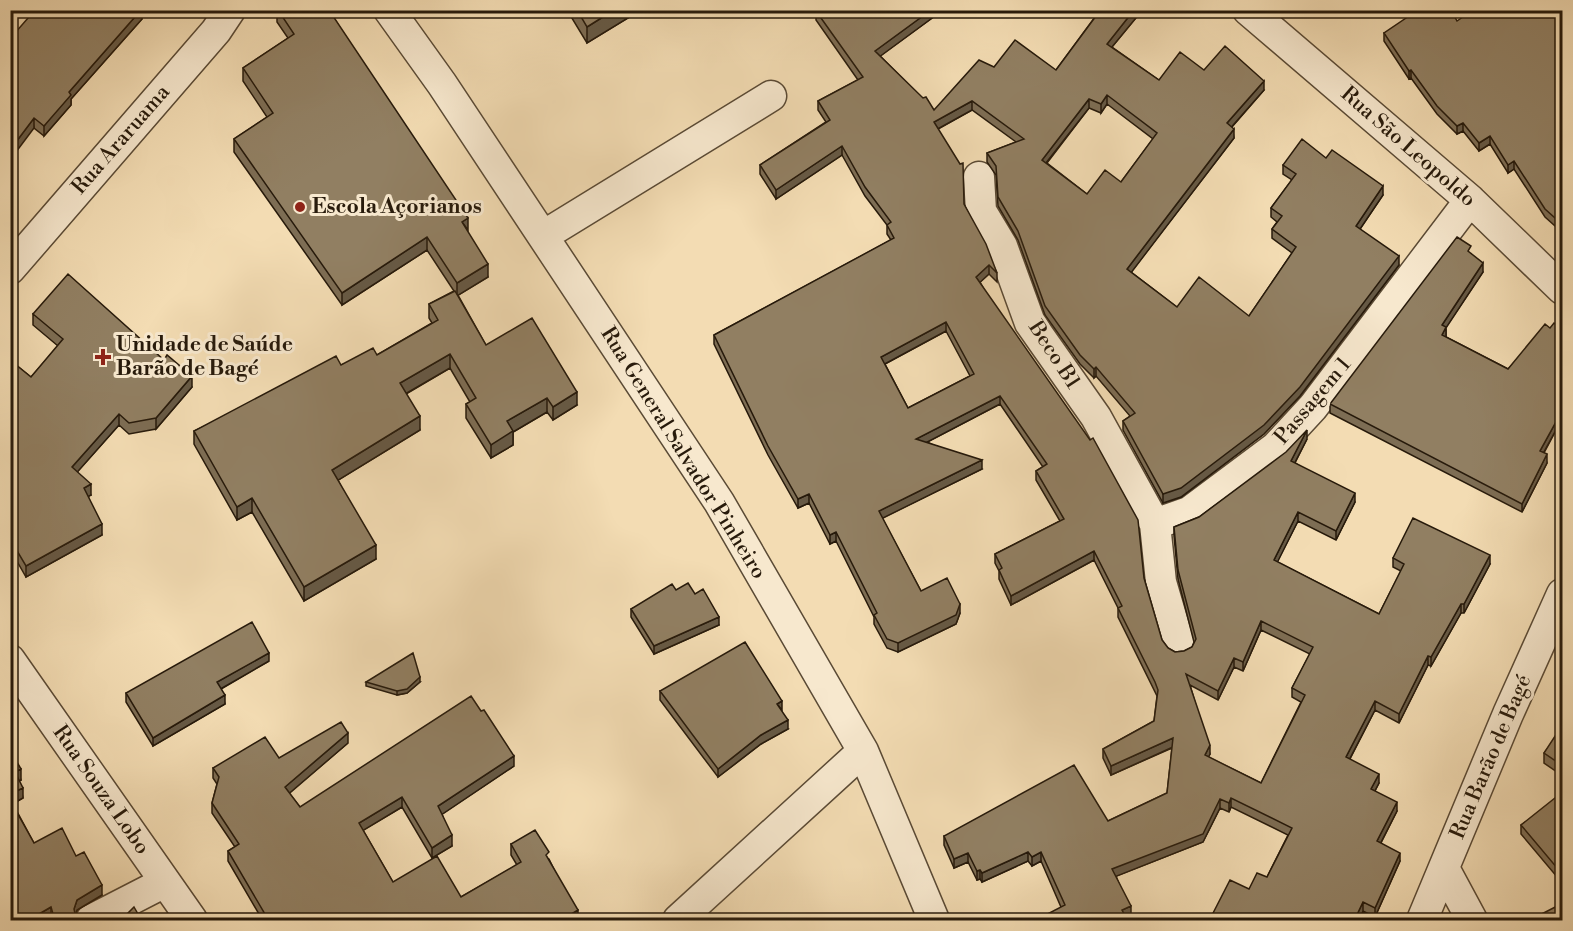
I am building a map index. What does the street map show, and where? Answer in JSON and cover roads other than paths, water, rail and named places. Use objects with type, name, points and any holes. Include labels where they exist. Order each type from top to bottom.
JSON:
[{"type":"street","name":"Rua Araruama","points":[[10,269],[216,31],[230,10]]},
{"type":"street","name":"Rua General Salvador Pinheiro","points":[[390,10],[442,84],[719,502],[863,751],[934,921]]},
{"type":"street","name":"Rua São Leopoldo","points":[[1248,10],[1470,200],[1563,289]]},
{"type":"street","points":[[543,236],[771,96]]},
{"type":"street","name":"Beco B1","points":[[979,177],[981,211],[1002,246],[1030,323],[1096,417],[1155,524]]},
{"type":"street","name":"Passagem 1","points":[[1155,524],[1189,512],[1276,447],[1313,407],[1470,200]]},
{"type":"street","points":[[1155,524],[1161,582],[1179,644]]},
{"type":"street","name":"Rua Barão de Bagé","points":[[1422,921],[1508,714],[1563,594]]},
{"type":"street","name":"Rua Souza Lobo","points":[[10,660],[192,921]]},
{"type":"street","points":[[678,921],[863,751]]},
{"type":"street","points":[[1444,868],[1472,921]]},
{"type":"street","points":[[91,921],[165,882]]},
{"type":"place","name":"Escola Açorianos","points":[[300,207]]},
{"type":"place","name":"Unidade de Saúde Barão de Bagé","points":[[103,357]]}]
